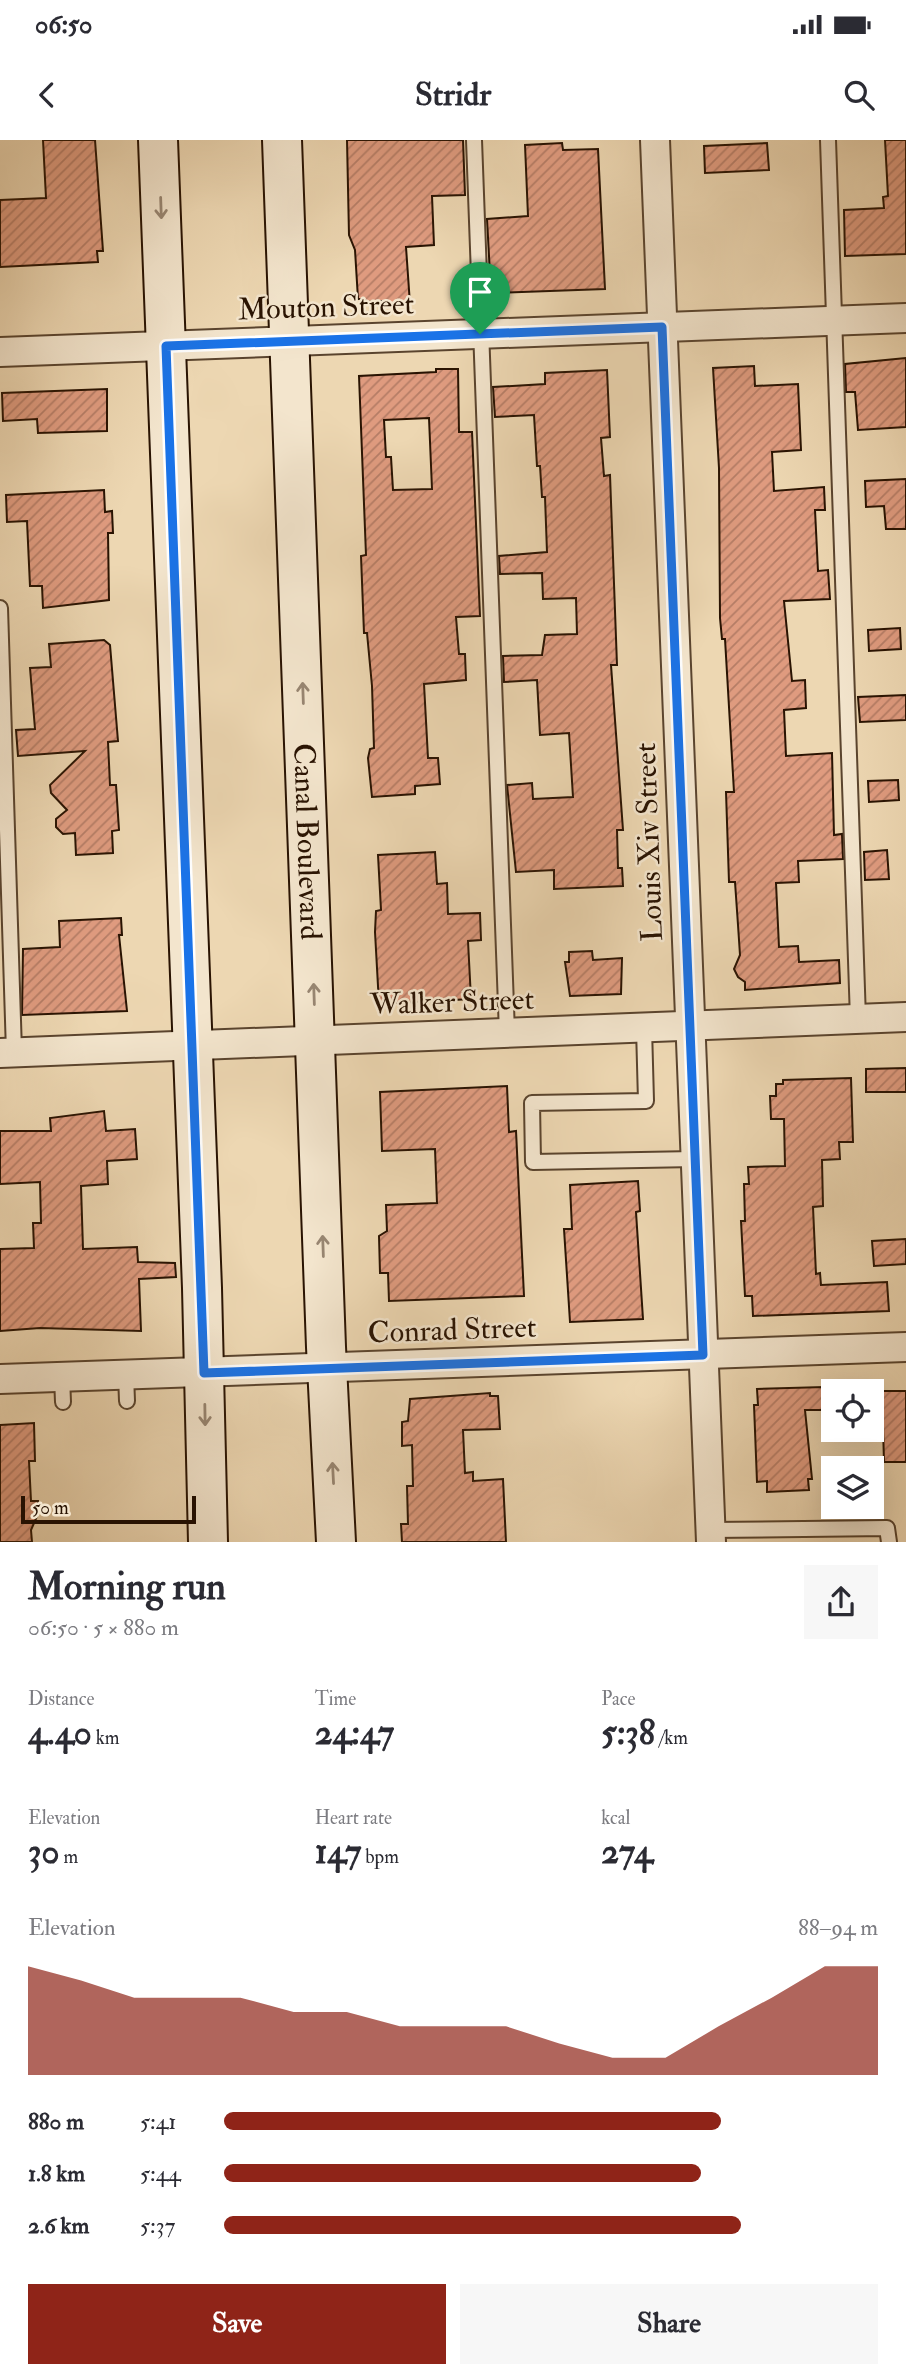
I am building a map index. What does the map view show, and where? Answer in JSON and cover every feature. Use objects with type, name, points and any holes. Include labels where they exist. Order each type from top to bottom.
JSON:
[{"type":"main road","points":[[158,140],[208,1542]]},
{"type":"main road","name":"Canal Boulevard","points":[[282,140],[327,1368],[336,1542]]},
{"type":"street","name":"Louis Xiv Street","points":[[655,140],[710,1536]]},
{"type":"street","name":"Mouton Street","points":[[0,352],[906,318]]},
{"type":"street","name":"Walker Street","points":[[7,1052],[906,1017]]},
{"type":"street","name":"Conrad Street","points":[[0,1379],[63,1390],[126,1388],[204,1373],[906,1347]]},
{"type":"lane","points":[[474,140],[507,1033]]},
{"type":"lane","points":[[828,140],[858,1019]]},
{"type":"lane","points":[[0,608],[7,1052]]},
{"type":"lane","points":[[644,1028],[646,1101],[532,1103],[533,1162],[695,1159]]},
{"type":"lane","points":[[710,1536],[845,1535],[887,1528],[889,1542]]},
{"type":"building","points":[[43,140],[95,140],[103,251],[97,251],[98,262],[0,267],[0,200],[46,198]]},
{"type":"building","points":[[347,140],[463,140],[465,195],[432,196],[434,245],[406,247],[410,304],[383,305],[383,301],[362,302],[362,299],[358,299],[355,250],[349,235]]},
{"type":"building","points":[[885,140],[906,140],[906,254],[845,256],[844,210],[884,208],[883,197],[888,196]]},
{"type":"building","points":[[562,143],[563,150],[598,149],[605,289],[491,293],[487,219],[528,216],[525,145]]},
{"type":"building","points":[[767,143],[769,170],[705,173],[704,146]]},
{"type":"building","points":[[906,358],[906,427],[858,430],[855,392],[846,392],[845,364]]},
{"type":"building","points":[[754,366],[755,386],[798,384],[801,450],[772,452],[774,491],[824,487],[825,510],[815,510],[818,571],[828,570],[830,599],[784,601],[792,681],[805,680],[806,708],[784,710],[786,756],[832,753],[834,835],[842,834],[843,859],[798,861],[799,882],[776,883],[779,947],[798,946],[799,962],[839,960],[840,983],[745,990],[745,982],[738,977],[734,969],[740,955],[735,882],[729,882],[726,792],[734,792],[725,639],[722,639],[720,618],[719,468],[713,368]]},
{"type":"building","points":[[436,369],[458,369],[459,432],[472,432],[480,616],[456,617],[459,654],[465,654],[466,680],[424,684],[428,758],[438,758],[440,784],[415,786],[415,794],[372,797],[368,758],[370,749],[374,748],[372,686],[367,633],[364,633],[361,556],[366,555],[359,376],[436,372]],"holes":[[[429,418],[432,489],[393,490],[391,457],[386,457],[384,420]]]},
{"type":"building","points":[[607,370],[610,437],[601,438],[604,476],[610,475],[617,665],[611,665],[623,830],[617,830],[618,868],[622,868],[623,886],[554,889],[554,870],[516,872],[507,785],[532,783],[533,799],[573,797],[569,733],[540,735],[537,680],[504,682],[503,656],[542,655],[545,635],[577,634],[576,598],[543,599],[542,573],[500,574],[499,556],[547,552],[545,497],[542,497],[540,466],[537,466],[534,415],[495,417],[493,387],[545,384],[545,373]]},
{"type":"building","points":[[107,389],[107,431],[38,433],[37,419],[3,421],[2,393]]},
{"type":"building","points":[[906,479],[906,529],[886,529],[884,506],[866,507],[865,481]]},
{"type":"building","points":[[104,490],[105,512],[112,511],[113,533],[108,533],[109,600],[43,608],[42,586],[30,586],[27,521],[7,522],[6,495]]},
{"type":"building","points":[[900,628],[901,649],[869,651],[868,630]]},
{"type":"building","points":[[104,640],[110,645],[118,741],[108,742],[110,785],[116,785],[119,830],[112,831],[113,853],[76,855],[75,833],[63,834],[56,827],[56,819],[67,810],[51,793],[50,785],[85,751],[18,756],[16,730],[35,729],[30,668],[51,667],[49,644]]},
{"type":"building","points":[[906,695],[906,720],[860,722],[858,697]]},
{"type":"building","points":[[898,780],[899,800],[869,802],[868,781]]},
{"type":"building","points":[[887,850],[889,879],[865,880],[864,852]]},
{"type":"building","points":[[435,852],[437,884],[447,883],[448,914],[480,913],[481,940],[468,941],[471,999],[379,1004],[375,932],[376,911],[381,910],[378,855]]},
{"type":"building","points":[[121,918],[122,935],[119,935],[127,1011],[22,1015],[23,949],[60,947],[59,921]]},
{"type":"building","points":[[592,951],[593,960],[622,958],[621,994],[570,996],[565,962],[569,962],[569,952]]},
{"type":"building","points":[[906,1068],[906,1092],[866,1092],[866,1069]]},
{"type":"building","points":[[851,1078],[853,1142],[839,1142],[840,1159],[822,1160],[823,1206],[813,1207],[816,1274],[820,1273],[821,1285],[887,1282],[889,1311],[753,1316],[752,1296],[745,1296],[741,1221],[745,1221],[744,1184],[749,1184],[748,1167],[785,1166],[784,1119],[771,1119],[770,1096],[776,1096],[776,1084],[783,1084],[783,1080]]},
{"type":"building","points":[[507,1086],[509,1132],[516,1131],[524,1296],[389,1301],[388,1273],[380,1273],[379,1236],[387,1231],[386,1205],[437,1203],[435,1149],[382,1151],[380,1092]]},
{"type":"building","points":[[104,1111],[106,1131],[135,1129],[137,1159],[107,1161],[108,1184],[81,1186],[83,1249],[137,1247],[138,1262],[175,1263],[176,1277],[139,1279],[141,1331],[40,1328],[0,1331],[0,1249],[34,1248],[33,1223],[41,1223],[40,1182],[0,1184],[0,1131],[51,1131],[50,1118]]},
{"type":"building","points":[[638,1181],[640,1211],[636,1212],[643,1319],[570,1322],[564,1229],[572,1229],[570,1185]]},
{"type":"building","points":[[906,1239],[906,1264],[874,1266],[872,1241]]},
{"type":"building","points":[[821,1387],[821,1410],[805,1410],[812,1479],[808,1479],[809,1490],[767,1492],[767,1481],[757,1482],[754,1405],[758,1405],[757,1389]]},
{"type":"building","points":[[884,1391],[906,1391],[906,1462],[884,1462]]},
{"type":"building","points":[[490,1393],[490,1396],[498,1396],[500,1429],[463,1430],[465,1473],[473,1472],[473,1481],[503,1479],[506,1542],[402,1542],[401,1524],[408,1524],[407,1486],[413,1486],[412,1445],[402,1446],[402,1422],[408,1421],[410,1399]]},
{"type":"building","points":[[34,1423],[35,1461],[29,1461],[31,1501],[38,1501],[38,1514],[31,1530],[32,1542],[0,1542],[0,1425]]},
{"type":"route","points":[[662,327],[703,1355],[204,1373],[166,346],[480,334],[662,327]]}]
